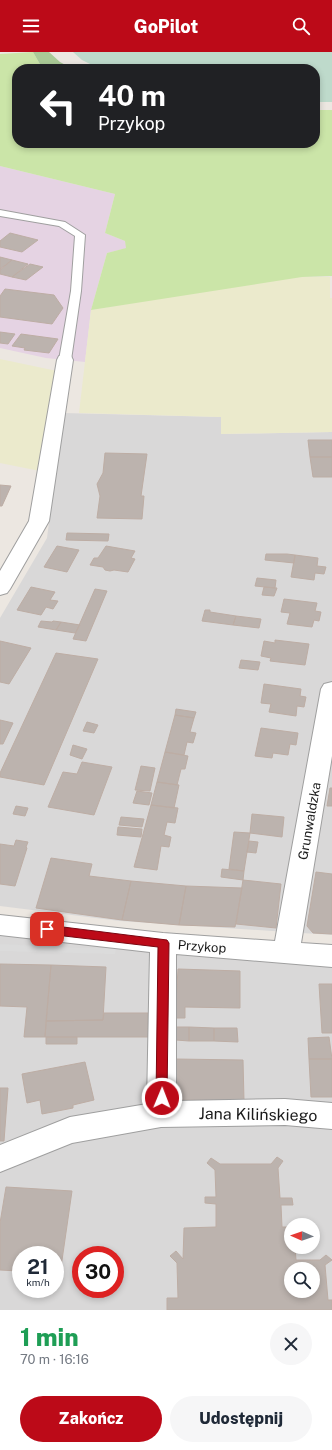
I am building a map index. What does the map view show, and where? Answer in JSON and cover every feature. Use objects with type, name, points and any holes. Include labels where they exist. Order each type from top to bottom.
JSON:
[{"type":"street","points":[[0,589],[38,521],[65,360]]},
{"type":"street","name":"Grunwaldzka","points":[[286,952],[332,689]]},
{"type":"street","name":"Przykop","points":[[0,925],[163,943],[332,956]]},
{"type":"street","points":[[161,1114],[163,943]]},
{"type":"street","name":"Jana Kilińskiego","points":[[0,1159],[70,1130],[161,1114],[285,1112],[332,1116]]},
{"type":"lane","points":[[0,214],[62,224],[80,235],[76,291],[65,360]]},
{"type":"shaded area","points":[[0,166],[115,194],[105,233],[125,241],[127,248],[107,253],[91,310],[85,362],[46,358],[0,348]]},
{"type":"shaded area","points":[[63,413],[222,417],[222,434],[332,432],[332,935],[120,921],[0,906],[0,618],[47,538]]},
{"type":"shaded area","points":[[0,932],[332,959],[332,1310],[0,1310]]},
{"type":"shaded area","points":[[0,944],[78,948],[116,948],[115,954],[0,951]]},
{"type":"green space","points":[[33,52],[40,64],[12,64],[12,148],[320,148],[320,110],[332,110],[332,276],[302,277],[91,310],[107,253],[126,248],[125,241],[105,233],[115,194],[0,166],[0,54]]},
{"type":"green space","points":[[33,52],[49,52],[64,64],[40,64]]},
{"type":"green space","points":[[73,52],[332,52],[332,102],[320,102],[320,64],[90,64],[82,60]]},
{"type":"green space","points":[[330,277],[330,298],[332,298],[332,432],[221,434],[221,417],[79,413],[91,310],[280,278]]},
{"type":"green space","points":[[0,359],[57,371],[40,471],[0,463]]},
{"type":"building","points":[[10,233],[38,240],[22,252],[0,247],[0,241]]},
{"type":"building","points":[[0,257],[12,260],[0,269]]},
{"type":"building","points":[[12,260],[28,264],[12,277],[0,274],[0,270]]},
{"type":"building","points":[[30,264],[43,267],[26,280],[12,277]]},
{"type":"building","points":[[5,289],[54,295],[63,308],[52,324],[0,317],[0,296]]},
{"type":"building","points":[[0,332],[15,334],[8,344],[0,343]]},
{"type":"building","points":[[21,334],[58,339],[49,353],[24,350],[25,348],[12,346]]},
{"type":"building","points":[[308,440],[332,440],[332,457],[310,457]]},
{"type":"building","points":[[105,453],[147,454],[141,496],[144,496],[142,519],[97,518],[100,496],[97,484],[103,473]]},
{"type":"building","points":[[310,457],[332,457],[332,477],[313,477]]},
{"type":"building","points":[[0,485],[11,486],[2,506],[0,506]]},
{"type":"building","points":[[67,533],[109,534],[108,541],[66,540]]},
{"type":"building","points":[[57,546],[79,550],[67,572],[44,567]]},
{"type":"building","points":[[106,546],[135,551],[131,558],[135,559],[128,572],[114,570],[110,571],[105,570],[103,567],[90,565],[94,558],[98,558]]},
{"type":"building","points":[[266,554],[295,555],[294,563],[265,560]]},
{"type":"building","points":[[295,555],[318,558],[317,566],[326,567],[324,574],[315,573],[314,580],[291,577]]},
{"type":"building","points":[[257,578],[276,580],[275,588],[255,586]]},
{"type":"building","points":[[31,587],[55,592],[50,600],[58,601],[53,609],[46,607],[41,615],[17,610]]},
{"type":"building","points":[[264,587],[277,588],[274,596],[262,595]]},
{"type":"building","points":[[95,589],[107,591],[86,641],[73,639]]},
{"type":"building","points":[[284,599],[317,603],[315,611],[321,612],[319,621],[314,620],[312,627],[287,624],[290,613],[281,612]]},
{"type":"building","points":[[205,610],[236,616],[233,625],[202,621]]},
{"type":"building","points":[[236,616],[261,619],[259,628],[233,625]]},
{"type":"building","points":[[41,621],[61,622],[56,630],[38,627]]},
{"type":"building","points":[[61,622],[80,625],[75,633],[56,630]]},
{"type":"building","points":[[275,640],[309,644],[305,665],[270,661],[271,658],[261,656],[264,641],[275,643]]},
{"type":"building","points":[[0,641],[31,648],[9,684],[0,682]]},
{"type":"building","points":[[56,653],[98,659],[44,785],[0,777],[0,773]]},
{"type":"building","points":[[241,660],[260,662],[258,670],[239,668]]},
{"type":"building","points":[[264,684],[301,689],[300,696],[306,697],[304,707],[297,706],[296,716],[269,712],[271,704],[261,703]]},
{"type":"building","points":[[176,709],[196,712],[194,718],[175,715]]},
{"type":"building","points":[[175,715],[194,718],[190,732],[196,733],[193,743],[187,742],[184,755],[165,752]]},
{"type":"building","points":[[0,720],[13,723],[3,744],[0,744]]},
{"type":"building","points":[[87,722],[98,725],[94,733],[83,731]]},
{"type":"building","points":[[261,728],[298,733],[296,745],[290,744],[288,755],[273,753],[272,758],[255,756]]},
{"type":"building","points":[[73,745],[87,749],[82,759],[70,755]]},
{"type":"building","points":[[165,752],[188,756],[185,769],[181,769],[177,785],[157,782]]},
{"type":"building","points":[[82,762],[112,767],[94,815],[48,807],[63,772],[77,774]]},
{"type":"building","points":[[141,766],[155,768],[150,791],[135,790]]},
{"type":"building","points":[[157,782],[179,785],[174,808],[151,805]]},
{"type":"building","points":[[330,788],[332,788],[332,806],[327,806]]},
{"type":"building","points":[[137,791],[152,793],[149,805],[133,803]]},
{"type":"building","points":[[151,805],[178,808],[175,823],[167,822],[164,835],[171,837],[169,847],[161,846],[157,870],[134,867]]},
{"type":"building","points":[[16,806],[28,808],[25,816],[13,814]]},
{"type":"building","points":[[252,814],[284,817],[282,837],[250,833]]},
{"type":"building","points":[[121,817],[144,819],[142,827],[119,825]]},
{"type":"building","points":[[118,827],[142,829],[141,837],[117,835]]},
{"type":"building","points":[[234,832],[250,833],[244,871],[229,869]]},
{"type":"building","points":[[16,840],[28,842],[15,886],[0,884],[0,844],[14,846]]},
{"type":"building","points":[[249,841],[258,842],[256,853],[247,852]]},
{"type":"building","points":[[51,858],[92,864],[89,876],[131,881],[122,920],[36,908]]},
{"type":"building","points":[[222,869],[244,871],[243,880],[221,877]]},
{"type":"building","points":[[316,872],[332,874],[332,934],[313,933],[307,926]]},
{"type":"building","points":[[243,880],[281,884],[276,928],[236,924]]},
{"type":"building","points":[[131,881],[186,886],[179,925],[122,920]]},
{"type":"building","points":[[186,886],[242,888],[235,927],[179,925]]},
{"type":"building","points":[[0,964],[51,965],[45,1037],[24,1037],[27,1007],[0,1006]]},
{"type":"building","points":[[51,965],[106,967],[103,1020],[46,1021]]},
{"type":"building","points":[[178,969],[240,971],[240,1008],[185,1007],[185,1018],[175,1018]]},
{"type":"building","points":[[319,984],[332,984],[332,1033],[322,1033]]},
{"type":"building","points":[[104,1013],[148,1013],[148,1037],[45,1037],[46,1021],[103,1020]]},
{"type":"building","points":[[176,1027],[189,1027],[189,1041],[176,1040]]},
{"type":"building","points":[[189,1027],[214,1028],[214,1041],[189,1041]]},
{"type":"building","points":[[214,1028],[237,1028],[238,1042],[214,1041]]},
{"type":"building","points":[[46,1037],[77,1037],[77,1044],[46,1044]]},
{"type":"building","points":[[329,1037],[332,1059],[309,1059],[308,1038]]},
{"type":"building","points":[[175,1059],[243,1060],[244,1101],[175,1100]]},
{"type":"building","points":[[309,1059],[332,1059],[332,1097],[311,1097]]},
{"type":"building","points":[[85,1062],[94,1100],[73,1105],[73,1108],[42,1114],[40,1100],[27,1103],[22,1074]]},
{"type":"building","points":[[0,1088],[8,1088],[4,1141],[0,1141]]},
{"type":"building","points":[[277,1157],[283,1161],[278,1168],[280,1198],[292,1198],[293,1205],[281,1205],[282,1227],[284,1227],[284,1254],[296,1254],[296,1260],[320,1260],[326,1255],[332,1260],[325,1265],[328,1300],[332,1300],[332,1310],[167,1310],[167,1298],[178,1298],[177,1263],[170,1256],[176,1251],[183,1259],[184,1228],[216,1227],[216,1204],[205,1203],[205,1197],[216,1197],[215,1170],[207,1163],[211,1158],[220,1164],[271,1164]]},
{"type":"building","points":[[6,1187],[72,1191],[64,1246],[12,1246],[12,1271],[0,1270],[0,1223]]},
{"type":"route","points":[[47,929],[163,943],[162,1098]]}]
